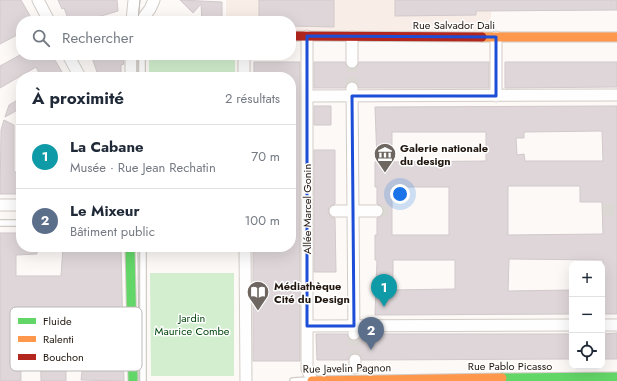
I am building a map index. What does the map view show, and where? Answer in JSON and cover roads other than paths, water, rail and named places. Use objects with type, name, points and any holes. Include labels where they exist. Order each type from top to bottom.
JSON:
[{"type":"street","points":[[38,0],[46,16]]},
{"type":"street","points":[[134,0],[138,16]]},
{"type":"street","points":[[144,16],[150,9],[154,0]]},
{"type":"street","name":"Rue Salvador Dali","points":[[296,36],[617,36]]},
{"type":"street","name":"Allée Marcel Gonin","points":[[307,36],[310,211],[307,369],[312,380]]},
{"type":"street","points":[[352,37],[352,62]]},
{"type":"street","points":[[496,37],[496,96]]},
{"type":"street","points":[[71,60],[77,72]]},
{"type":"street","points":[[131,60],[131,72]]},
{"type":"street","points":[[244,60],[244,72]]},
{"type":"street","points":[[352,92],[354,330]]},
{"type":"street","points":[[307,96],[352,92],[496,96],[617,95]]},
{"type":"street","points":[[0,205],[16,205]]},
{"type":"street","points":[[335,211],[377,211]]},
{"type":"street","points":[[130,252],[131,307]]},
{"type":"street","points":[[245,252],[246,381]]},
{"type":"street","points":[[307,326],[354,330],[569,325]]},
{"type":"street","points":[[605,325],[617,325]]},
{"type":"street","points":[[133,371],[133,381]]},
{"type":"street","name":"Rue Pablo Picasso","points":[[402,380],[617,377]]},
{"type":"street","name":"Rue Javelin Pagnon","points":[[312,380],[402,380]]},
{"type":"lane","points":[[142,60],[142,72]]},
{"type":"lane","points":[[0,223],[16,223]]},
{"type":"lane","points":[[143,252],[143,381]]},
{"type":"lane","name":"Rue Javelin Pagnon","points":[[293,381],[312,380]]},
{"type":"tunnel","points":[[352,62],[352,88]]},
{"type":"tunnel","points":[[603,210],[617,210]]},
{"type":"tunnel","points":[[377,211],[392,211]]},
{"type":"tunnel","points":[[354,334],[355,360]]},
{"type":"tram line","points":[[138,16],[140,0]]},
{"type":"tram line","points":[[137,60],[137,72]]},
{"type":"tram line","points":[[138,252],[138,307]]},
{"type":"tram line","points":[[139,371],[139,381]]},
{"type":"place","name":"Galerie nationale du design","points":[[385,174]]},
{"type":"place","name":"La Cabane","points":[[384,307]]},
{"type":"place","name":"Médiathèque Cité du Design","points":[[258,312]]},
{"type":"place","name":"Le Mixeur","points":[[371,350]]},
{"type":"park label","name":"Jardin Maurice Combe","points":[[192,324]]}]
